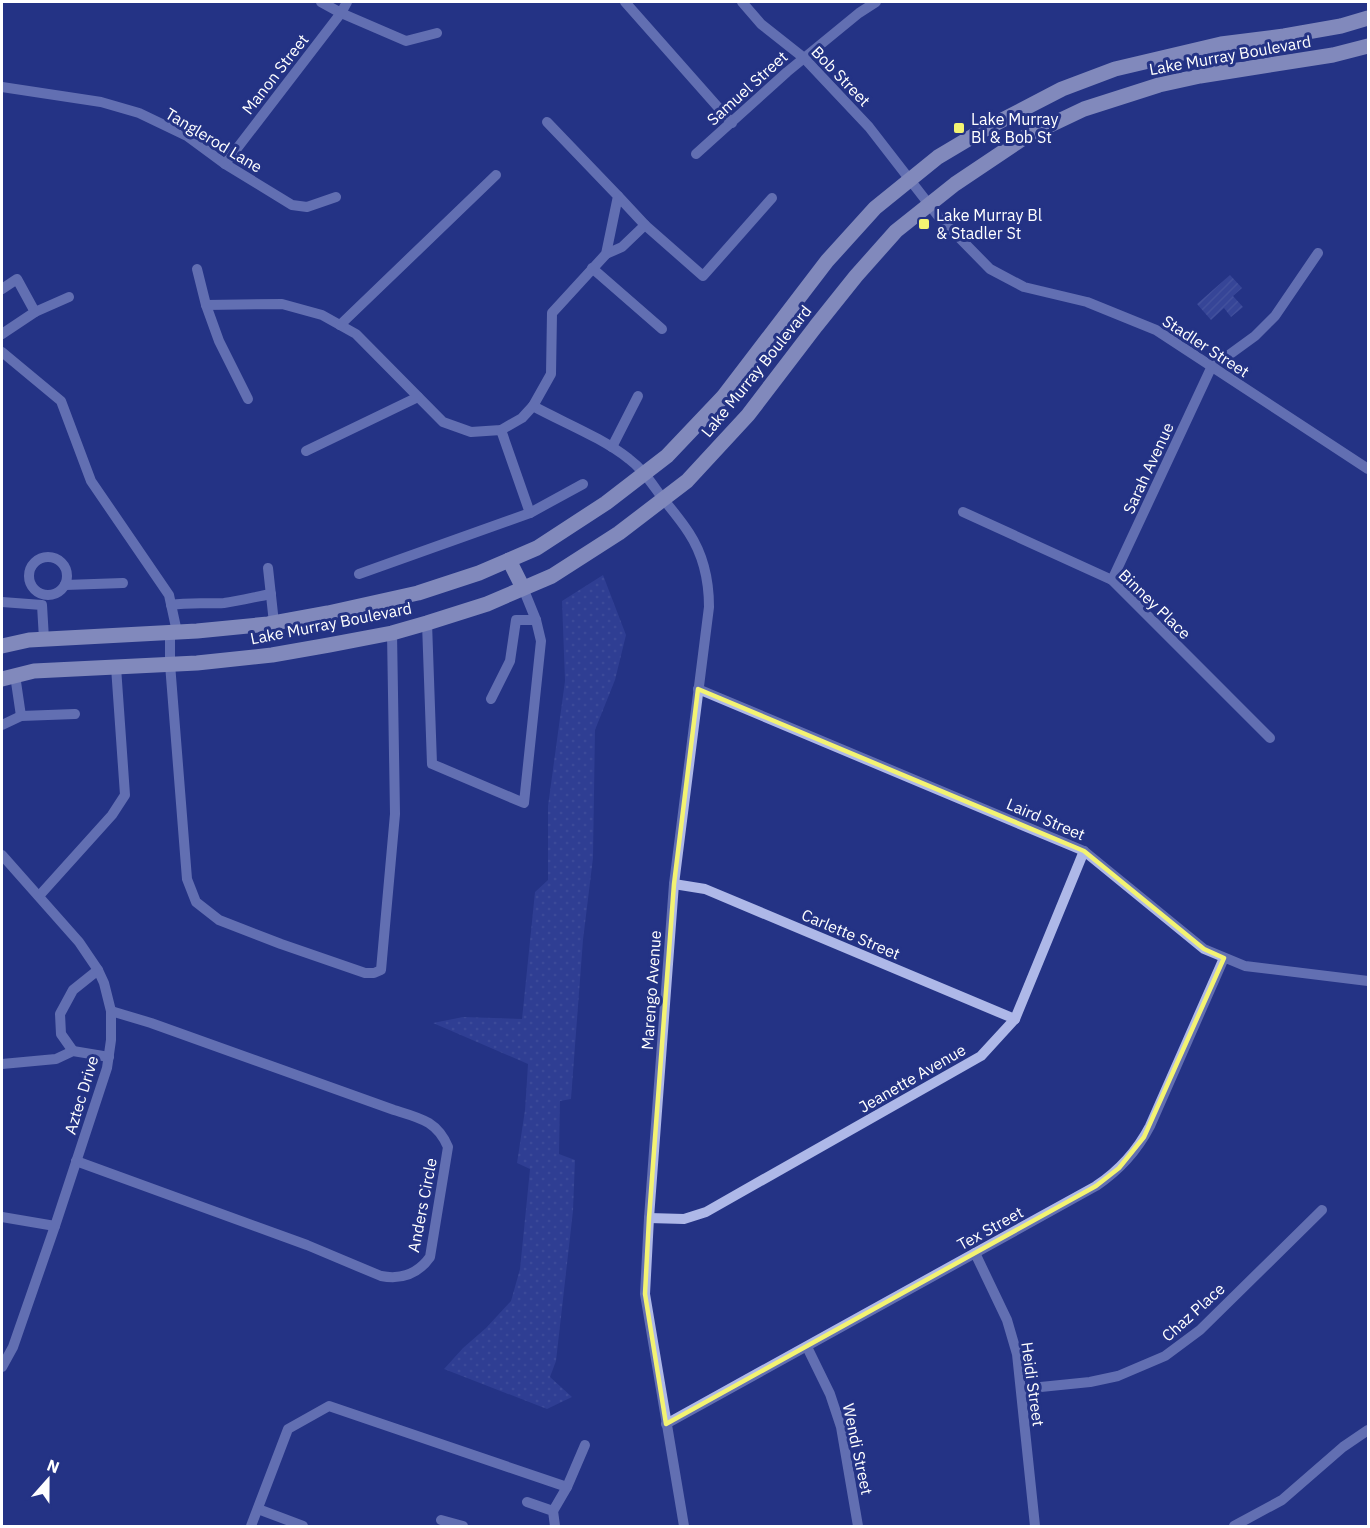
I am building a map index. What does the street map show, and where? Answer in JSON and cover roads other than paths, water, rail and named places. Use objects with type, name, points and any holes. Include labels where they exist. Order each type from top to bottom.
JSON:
[{"type":"main road","name":"Lake Murray Boulevard","points":[[2,646],[29,640],[173,632],[274,623],[418,593],[479,573],[537,548],[606,503],[667,456],[723,397],[814,277],[859,225],[875,208],[938,157],[985,129],[1062,89],[1115,69],[1221,44],[1341,26],[1368,18]]},
{"type":"main road","name":"Lake Murray Boulevard","points":[[8,677],[64,669],[197,663],[272,655],[392,633],[487,604],[552,576],[619,533],[687,481],[748,415],[823,317],[896,231],[954,184],[1025,137],[1084,109],[1159,85],[1333,55],[1368,46]]},
{"type":"main road","points":[[509,560],[523,588]]},
{"type":"street","points":[[321,2],[406,41],[436,33]]},
{"type":"street","name":"Manon Street","points":[[225,164],[341,13],[347,2]]},
{"type":"street","points":[[625,2],[732,123]]},
{"type":"street","name":"Bob Street","points":[[742,2],[761,24],[804,58],[869,128],[911,179]]},
{"type":"street","name":"Samuel Street","points":[[696,154],[804,58],[876,2]]},
{"type":"street","name":"Tanglerod Lane","points":[[2,87],[101,102],[139,113],[187,136],[225,164],[292,205],[307,207],[336,197]]},
{"type":"street","points":[[547,122],[645,225],[703,276],[772,198]]},
{"type":"street","points":[[340,325],[496,175]]},
{"type":"street","name":"Stadler Street","points":[[911,179],[938,216],[990,269],[1024,286],[1087,302],[1156,330],[1368,469]]},
{"type":"street","points":[[606,254],[618,196]]},
{"type":"street","points":[[206,305],[282,304],[322,315],[356,334],[443,422],[471,432],[501,430],[522,418],[533,406],[551,374],[552,313],[606,254],[622,247],[645,225]]},
{"type":"street","points":[[1211,368],[1255,336],[1275,316],[1318,254]]},
{"type":"street","points":[[592,268],[662,329]]},
{"type":"street","points":[[197,269],[206,305],[219,341],[249,399]]},
{"type":"street","points":[[2,289],[17,279],[35,312]]},
{"type":"street","points":[[2,334],[35,312],[69,297]]},
{"type":"street","points":[[2,352],[61,401],[91,481],[169,595],[173,632],[170,664],[187,879],[196,903],[219,920],[281,945],[365,973],[381,970],[396,814],[392,633]]},
{"type":"street","name":"Sarah Avenue","points":[[1112,580],[1211,368]]},
{"type":"street","points":[[612,447],[638,396]]},
{"type":"street","points":[[306,451],[418,397]]},
{"type":"street","name":"Marengo Avenue","points":[[533,406],[612,447],[645,473],[696,545],[708,581],[709,607],[674,884],[645,1294],[684,1527]]},
{"type":"street","points":[[501,430],[530,513]]},
{"type":"street","points":[[359,574],[530,513],[583,484]]},
{"type":"street","name":"Binney Place","points":[[963,512],[1112,580],[1270,738]]},
{"type":"street","points":[[2,602],[43,600],[62,590],[67,573],[62,563],[51,558],[40,559],[32,567],[30,577],[33,588],[43,600],[44,639]]},
{"type":"street","points":[[268,568],[274,623]]},
{"type":"street","points":[[65,585],[123,583]]},
{"type":"street","points":[[427,623],[432,764],[524,803],[541,641],[536,620],[523,588]]},
{"type":"street","points":[[171,605],[227,603],[271,594]]},
{"type":"street","points":[[491,699],[510,662],[516,620],[536,620]]},
{"type":"street","points":[[39,896],[112,815],[125,795],[116,667]]},
{"type":"street","points":[[8,677],[21,716]]},
{"type":"street","name":"Laird Street","points":[[698,689],[1084,851],[1204,949],[1224,958],[1245,966],[1368,981]]},
{"type":"street","points":[[2,724],[21,716],[75,714]]},
{"type":"street","name":"Jeanette Avenue","points":[[649,1218],[684,1219],[706,1212],[981,1056],[1015,1018],[1084,851]]},
{"type":"street","name":"Aztec Drive","points":[[2,855],[79,942],[98,970],[111,1011],[111,1040],[107,1068],[13,1347],[2,1367]]},
{"type":"street","name":"Carlette Street","points":[[674,884],[705,889],[1015,1018]]},
{"type":"street","name":"Tex Street","points":[[666,1424],[1096,1186],[1119,1168],[1141,1143],[1150,1126],[1224,958]]},
{"type":"street","points":[[72,1051],[61,1034],[60,1014],[73,990],[98,970]]},
{"type":"street","name":"Anders Circle","points":[[76,1161],[307,1245],[381,1276],[391,1278],[409,1275],[425,1264],[430,1257],[448,1147],[436,1127],[424,1120],[151,1023],[111,1011]]},
{"type":"street","points":[[2,1064],[56,1059],[72,1051],[109,1057]]},
{"type":"street","name":"Chaz Place","points":[[1021,1389],[1090,1382],[1118,1376],[1166,1356],[1200,1330],[1322,1210]]},
{"type":"street","points":[[2,1217],[55,1226]]},
{"type":"street","name":"Heidi Street","points":[[975,1253],[1007,1320],[1017,1354],[1035,1527]]},
{"type":"street","name":"Wendi Street","points":[[807,1347],[830,1394],[841,1427],[858,1527]]},
{"type":"street","points":[[251,1527],[288,1429],[329,1407],[567,1487]]},
{"type":"street","points":[[1234,1527],[1282,1500],[1343,1448],[1368,1430]]},
{"type":"street","points":[[555,1527],[553,1511],[567,1487],[585,1445]]},
{"type":"street","points":[[527,1502],[553,1511]]},
{"type":"street","points":[[258,1509],[303,1527]]},
{"type":"street","points":[[441,1520],[463,1527]]},
{"type":"place","name":"Lake Murray Bl & Bob St","points":[[959,128]]},
{"type":"place","name":"Lake Murray Bl & Stadler St","points":[[924,224]]}]
